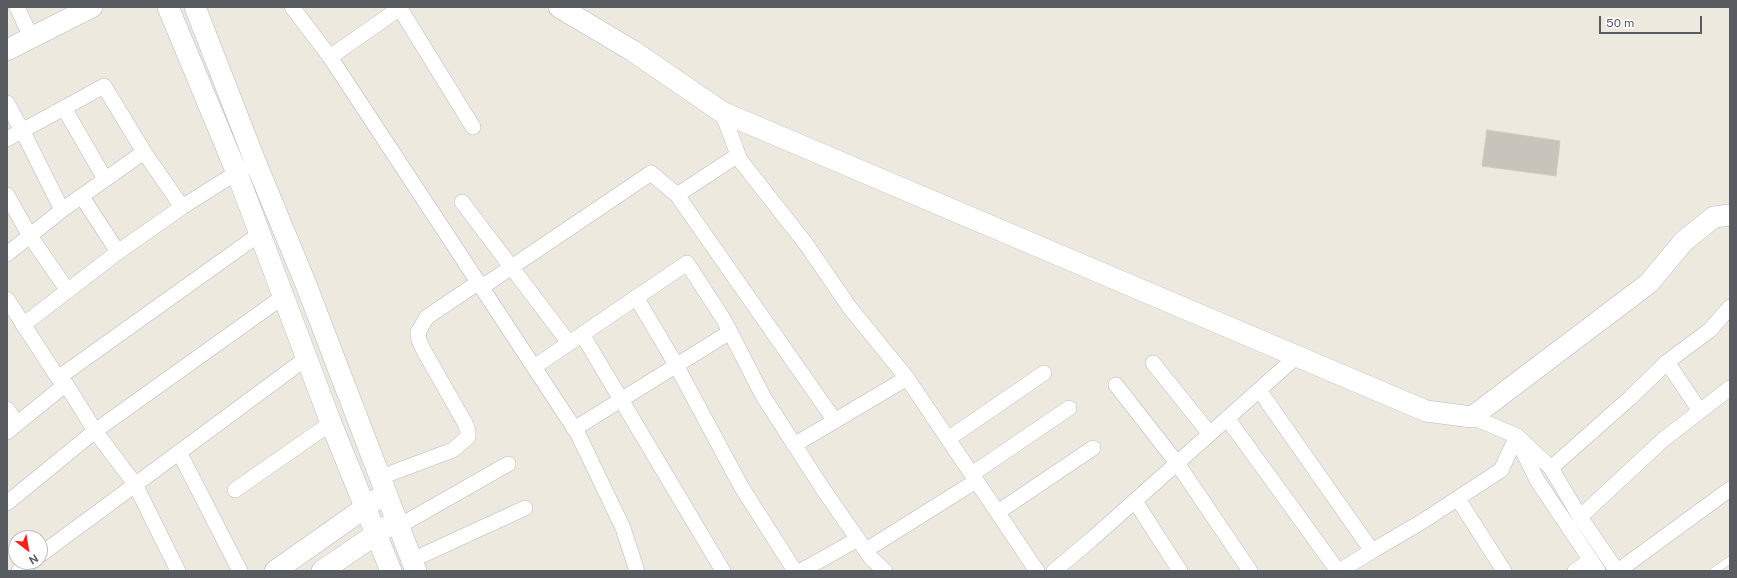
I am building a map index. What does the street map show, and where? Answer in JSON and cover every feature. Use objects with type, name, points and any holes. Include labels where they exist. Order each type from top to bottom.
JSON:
[{"type":"street","points":[[17,7],[31,37]]},
{"type":"street","points":[[7,50],[31,37],[69,12],[92,7]]},
{"type":"street","points":[[168,7],[261,233],[308,357],[331,423],[391,571]]},
{"type":"street","points":[[195,7],[255,161],[305,282],[414,565],[525,508]]},
{"type":"street","points":[[292,7],[330,57],[574,429],[623,528],[637,571]]},
{"type":"street","points":[[330,57],[400,7],[473,127]]},
{"type":"street","points":[[559,7],[633,51],[722,112],[1426,411],[1472,417],[1517,436],[1551,468],[1580,517],[1618,571],[1730,489]]},
{"type":"street","points":[[7,139],[104,86],[144,152],[182,207]]},
{"type":"street","points":[[7,103],[62,210]]},
{"type":"street","points":[[64,108],[105,179]]},
{"type":"street","points":[[722,112],[740,160],[806,244],[850,308],[907,378],[1037,571]]},
{"type":"street","points":[[7,254],[62,210],[82,198],[105,179],[144,152]]},
{"type":"street","points":[[677,195],[738,155]]},
{"type":"street","points":[[23,325],[118,252],[182,207],[255,161]]},
{"type":"street","points":[[275,571],[366,507],[384,485],[453,450],[468,437],[465,423],[419,340],[418,332],[427,317],[480,284],[512,267],[651,173],[677,195],[835,421]]},
{"type":"street","points":[[7,195],[30,236],[68,291]]},
{"type":"street","points":[[82,198],[118,252]]},
{"type":"street","points":[[462,202],[569,343]]},
{"type":"street","points":[[1472,417],[1650,283],[1684,241],[1714,217],[1730,215]]},
{"type":"street","points":[[7,409],[12,428],[62,381],[261,233]]},
{"type":"street","points":[[534,367],[687,263],[724,320],[763,396],[794,445],[871,558],[886,571]]},
{"type":"street","points":[[7,503],[95,431],[284,296]]},
{"type":"street","points":[[636,297],[677,366],[742,488],[795,571]]},
{"type":"street","points":[[7,299],[95,431],[135,484],[178,571]]},
{"type":"street","points":[[1551,468],[1630,398],[1667,362],[1710,330],[1730,307]]},
{"type":"street","points":[[574,429],[730,332]]},
{"type":"street","points":[[582,334],[723,571]]},
{"type":"street","points":[[48,549],[308,357]]},
{"type":"street","points":[[1054,571],[1070,566],[1135,501],[1296,357]]},
{"type":"street","points":[[1667,362],[1700,412]]},
{"type":"street","points":[[1153,363],[1210,434]]},
{"type":"street","points":[[948,438],[1044,373]]},
{"type":"street","points":[[794,445],[907,378]]},
{"type":"street","points":[[1116,385],[1177,463],[1250,571]]},
{"type":"street","points":[[1580,517],[1664,439],[1730,388]]},
{"type":"street","points":[[1259,390],[1372,551]]},
{"type":"street","points":[[801,571],[862,544],[974,477],[1070,408]]},
{"type":"street","points":[[1227,418],[1338,571],[1458,499],[1500,470],[1517,436]]},
{"type":"street","points":[[235,490],[331,423]]},
{"type":"street","points":[[1517,436],[1537,480],[1594,566],[1575,571]]},
{"type":"street","points":[[998,512],[1093,448]]},
{"type":"street","points":[[179,452],[240,571]]},
{"type":"street","points":[[322,571],[376,533],[398,523],[508,464]]},
{"type":"street","points":[[1458,499],[1504,571]]},
{"type":"street","points":[[1135,501],[1180,571]]},
{"type":"lane","points":[[1714,571],[1730,560]]},
{"type":"building","points":[[1487,130],[1560,141],[1556,176],[1482,166]]}]
